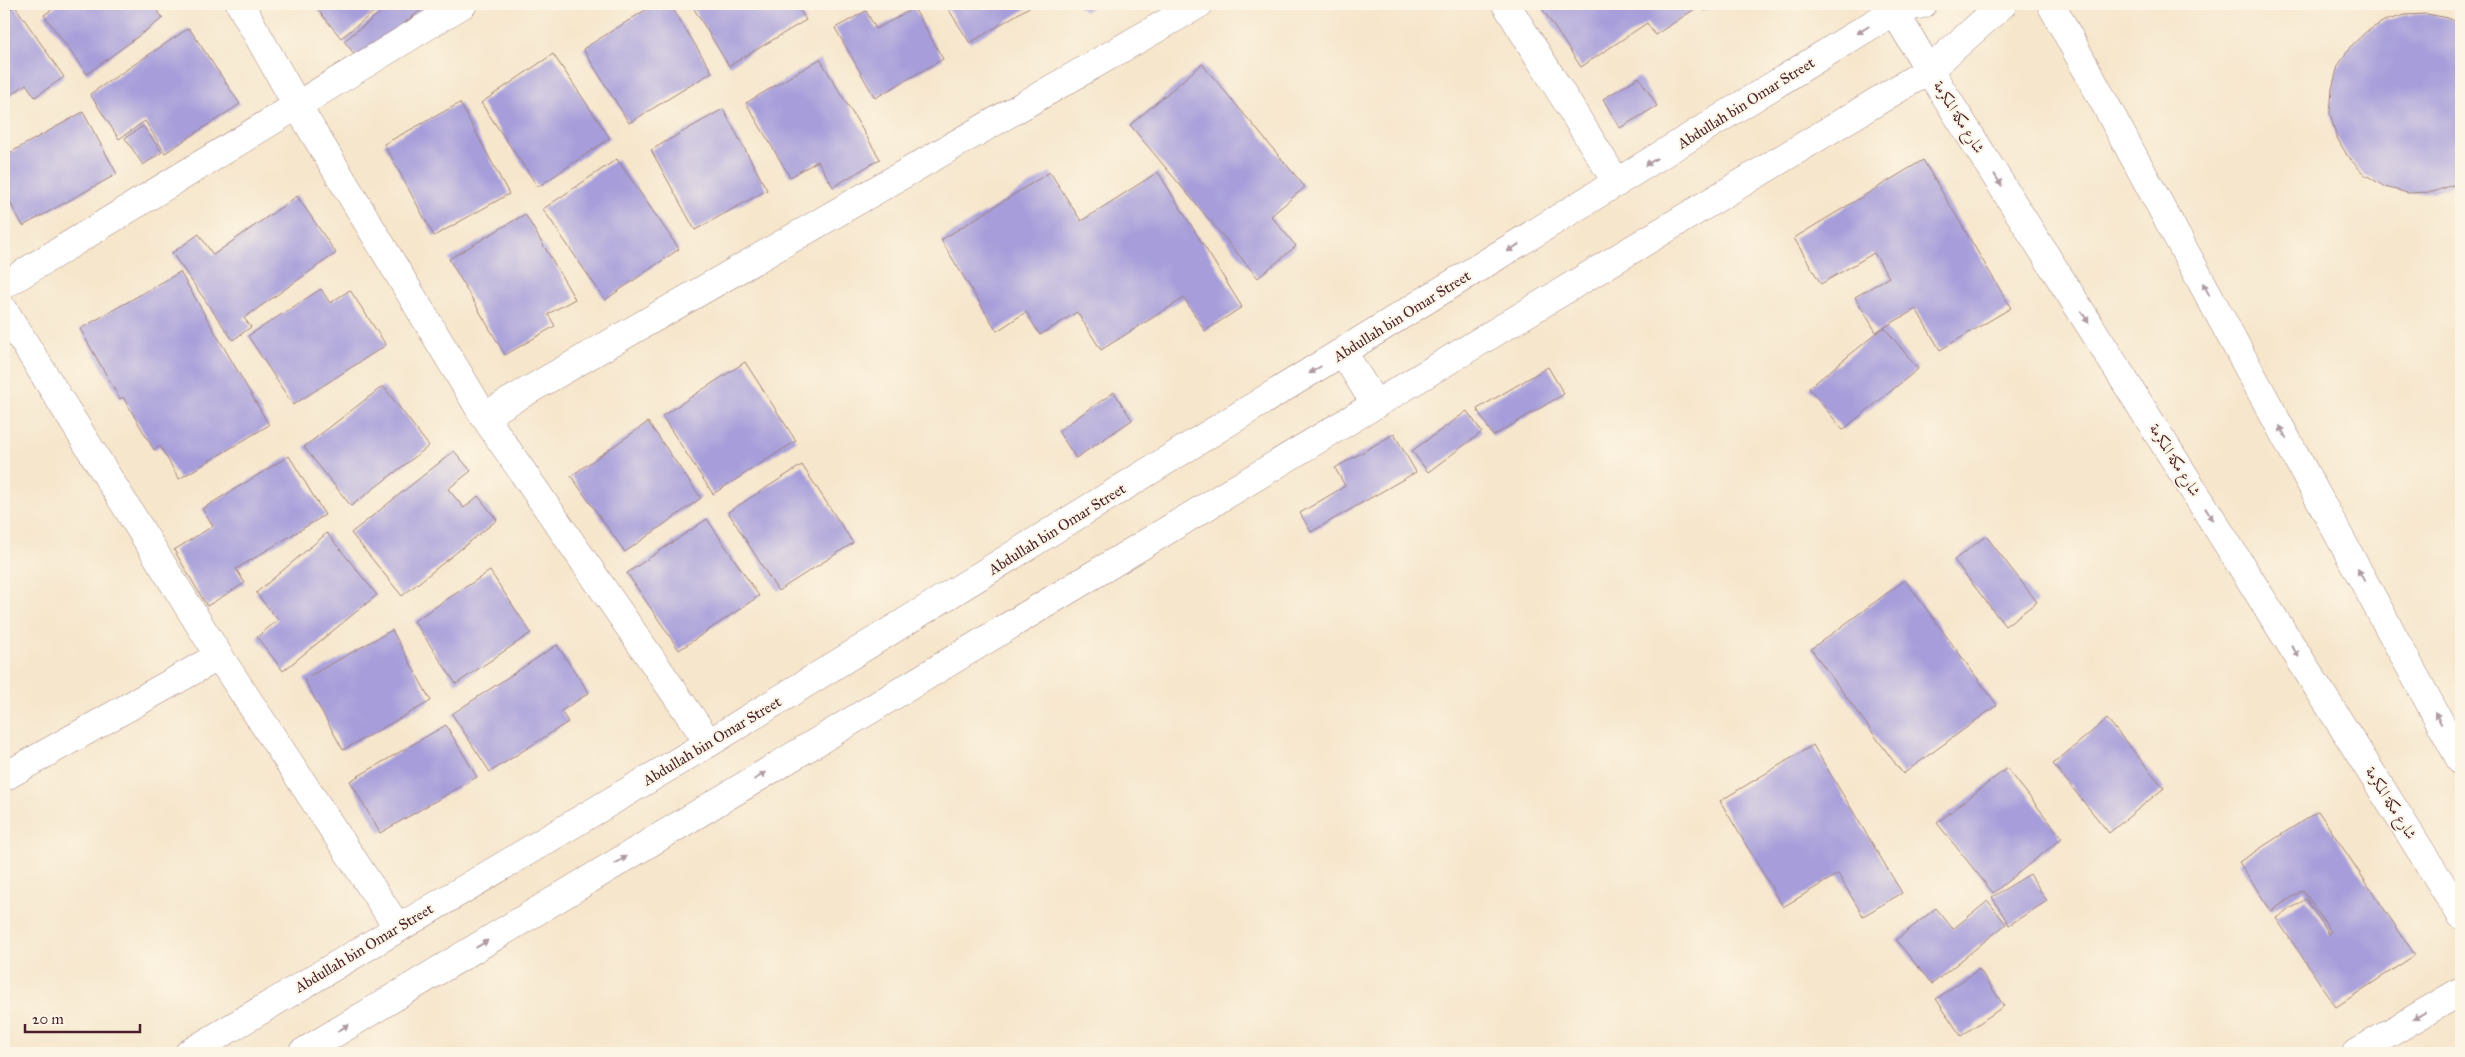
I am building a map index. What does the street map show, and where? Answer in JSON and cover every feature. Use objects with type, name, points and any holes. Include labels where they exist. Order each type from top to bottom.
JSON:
[{"type":"street","points":[[240,4],[297,105],[484,416],[709,743]]},
{"type":"street","points":[[4,285],[463,4]]},
{"type":"street","points":[[484,416],[1199,4]]},
{"type":"street","points":[[1506,4],[1617,183]]},
{"type":"street","name":"Abdullah bin Omar Street","points":[[189,1053],[709,743],[1617,183],[1892,7],[1923,4]]},
{"type":"street","points":[[302,1053],[1928,70],[2004,4]]},
{"type":"street","points":[[2051,4],[2461,761]]},
{"type":"street","name":"شارع مكة المكرمة","points":[[1892,7],[1928,70],[2461,915]]},
{"type":"street","points":[[4,310],[219,656],[398,928]]},
{"type":"street","points":[[1343,352],[1375,404]]},
{"type":"street","points":[[4,777],[219,656]]},
{"type":"street","points":[[2356,1053],[2461,991]]},
{"type":"building","points":[[60,4],[152,4],[163,18],[87,74],[44,15]]},
{"type":"building","points":[[313,4],[384,4],[341,38]]},
{"type":"building","points":[[391,4],[428,4],[359,60],[344,41]]},
{"type":"building","points":[[655,4],[670,4],[712,72],[629,123],[583,49]]},
{"type":"building","points":[[691,4],[796,4],[806,20],[729,66]]},
{"type":"building","points":[[945,4],[1034,4],[970,43]]},
{"type":"building","points":[[1079,4],[1097,4],[1084,12]]},
{"type":"building","points":[[1539,4],[1716,4],[1705,11],[1701,5],[1655,35],[1647,23],[1581,67]]},
{"type":"building","points":[[15,6],[64,77],[35,97],[26,84],[4,100],[4,14]]},
{"type":"building","points":[[914,8],[943,59],[875,98],[835,28],[866,11],[876,29]]},
{"type":"building","points":[[2427,14],[2448,18],[2461,24],[2461,182],[2433,192],[2408,193],[2385,187],[2364,174],[2348,157],[2336,136],[2330,113],[2332,89],[2338,66],[2350,47],[2366,32],[2384,21],[2405,15]]},
{"type":"building","points":[[189,28],[240,104],[165,153],[145,121],[119,139],[90,94]]},
{"type":"building","points":[[553,54],[610,138],[538,187],[481,103]]},
{"type":"building","points":[[820,59],[880,159],[833,187],[818,161],[790,177],[746,103]]},
{"type":"building","points":[[1202,64],[1305,187],[1271,216],[1296,246],[1258,278],[1130,125]]},
{"type":"building","points":[[1639,77],[1657,106],[1620,128],[1603,99]]},
{"type":"building","points":[[460,103],[509,194],[434,236],[384,144]]},
{"type":"building","points":[[723,109],[767,190],[695,230],[651,150]]},
{"type":"building","points":[[83,112],[117,174],[23,226],[4,192],[4,156]]},
{"type":"building","points":[[143,126],[162,152],[143,165],[125,138]]},
{"type":"building","points":[[617,159],[679,249],[605,300],[543,209]]},
{"type":"building","points":[[1923,160],[2011,308],[1940,350],[1916,309],[1876,332],[1855,297],[1889,277],[1874,253],[1821,284],[1794,238]]},
{"type":"building","points":[[1050,172],[1081,221],[1158,172],[1242,307],[1205,331],[1184,298],[1101,350],[1077,312],[1040,335],[1026,312],[997,331],[941,240]]},
{"type":"building","points":[[297,196],[336,253],[244,318],[251,327],[233,340],[172,253],[199,234],[213,255]]},
{"type":"building","points":[[525,214],[575,299],[548,314],[555,326],[505,355],[449,259]]},
{"type":"building","points":[[180,272],[269,425],[179,479],[160,446],[154,450],[123,397],[120,399],[80,329]]},
{"type":"building","points":[[321,289],[330,303],[350,290],[386,345],[293,405],[248,336]]},
{"type":"building","points":[[1884,327],[1918,369],[1843,430],[1809,388]]},
{"type":"building","points":[[745,362],[796,441],[713,494],[662,416]]},
{"type":"building","points":[[1548,367],[1564,394],[1493,436],[1477,409]]},
{"type":"building","points":[[383,386],[429,446],[351,506],[304,447]]},
{"type":"building","points":[[1114,392],[1132,420],[1076,458],[1058,431]]},
{"type":"building","points":[[1467,411],[1482,432],[1428,472],[1412,451]]},
{"type":"building","points":[[648,422],[701,498],[625,552],[571,476]]},
{"type":"building","points":[[1394,434],[1416,472],[1311,532],[1300,513],[1345,486],[1335,468]]},
{"type":"building","points":[[454,451],[471,471],[448,489],[464,508],[478,496],[497,520],[402,596],[351,533]]},
{"type":"building","points":[[289,456],[325,515],[236,569],[245,583],[207,606],[174,550],[213,526],[202,509]]},
{"type":"building","points":[[802,465],[853,543],[778,591],[728,512]]},
{"type":"building","points":[[707,519],[759,596],[679,650],[627,573]]},
{"type":"building","points":[[327,533],[377,595],[283,671],[257,637],[278,620],[256,593]]},
{"type":"building","points":[[1986,536],[2037,602],[2005,626],[1954,560]]},
{"type":"building","points":[[490,571],[531,633],[456,684],[414,621]]},
{"type":"building","points":[[1905,580],[1997,705],[1903,774],[1811,649]]},
{"type":"building","points":[[392,630],[431,701],[343,750],[304,679]]},
{"type":"building","points":[[557,645],[589,693],[561,711],[568,722],[490,772],[452,714]]},
{"type":"building","points":[[2107,719],[2164,788],[2109,833],[2053,764]]},
{"type":"building","points":[[446,725],[477,777],[380,833],[350,781]]},
{"type":"building","points":[[1813,745],[1902,893],[1863,916],[1838,874],[1783,907],[1720,801]]},
{"type":"building","points":[[2007,768],[2062,838],[1993,893],[1937,823]]},
{"type":"building","points":[[2318,811],[2415,955],[2336,1007],[2276,918],[2306,899],[2329,934],[2331,932],[2303,890],[2271,911],[2239,862]]},
{"type":"building","points":[[2030,874],[2047,901],[2009,925],[1992,897]]},
{"type":"building","points":[[1988,901],[2006,924],[1932,984],[1896,940],[1936,908],[1953,929]]},
{"type":"building","points":[[1979,969],[2004,1006],[1961,1036],[1936,999]]}]
